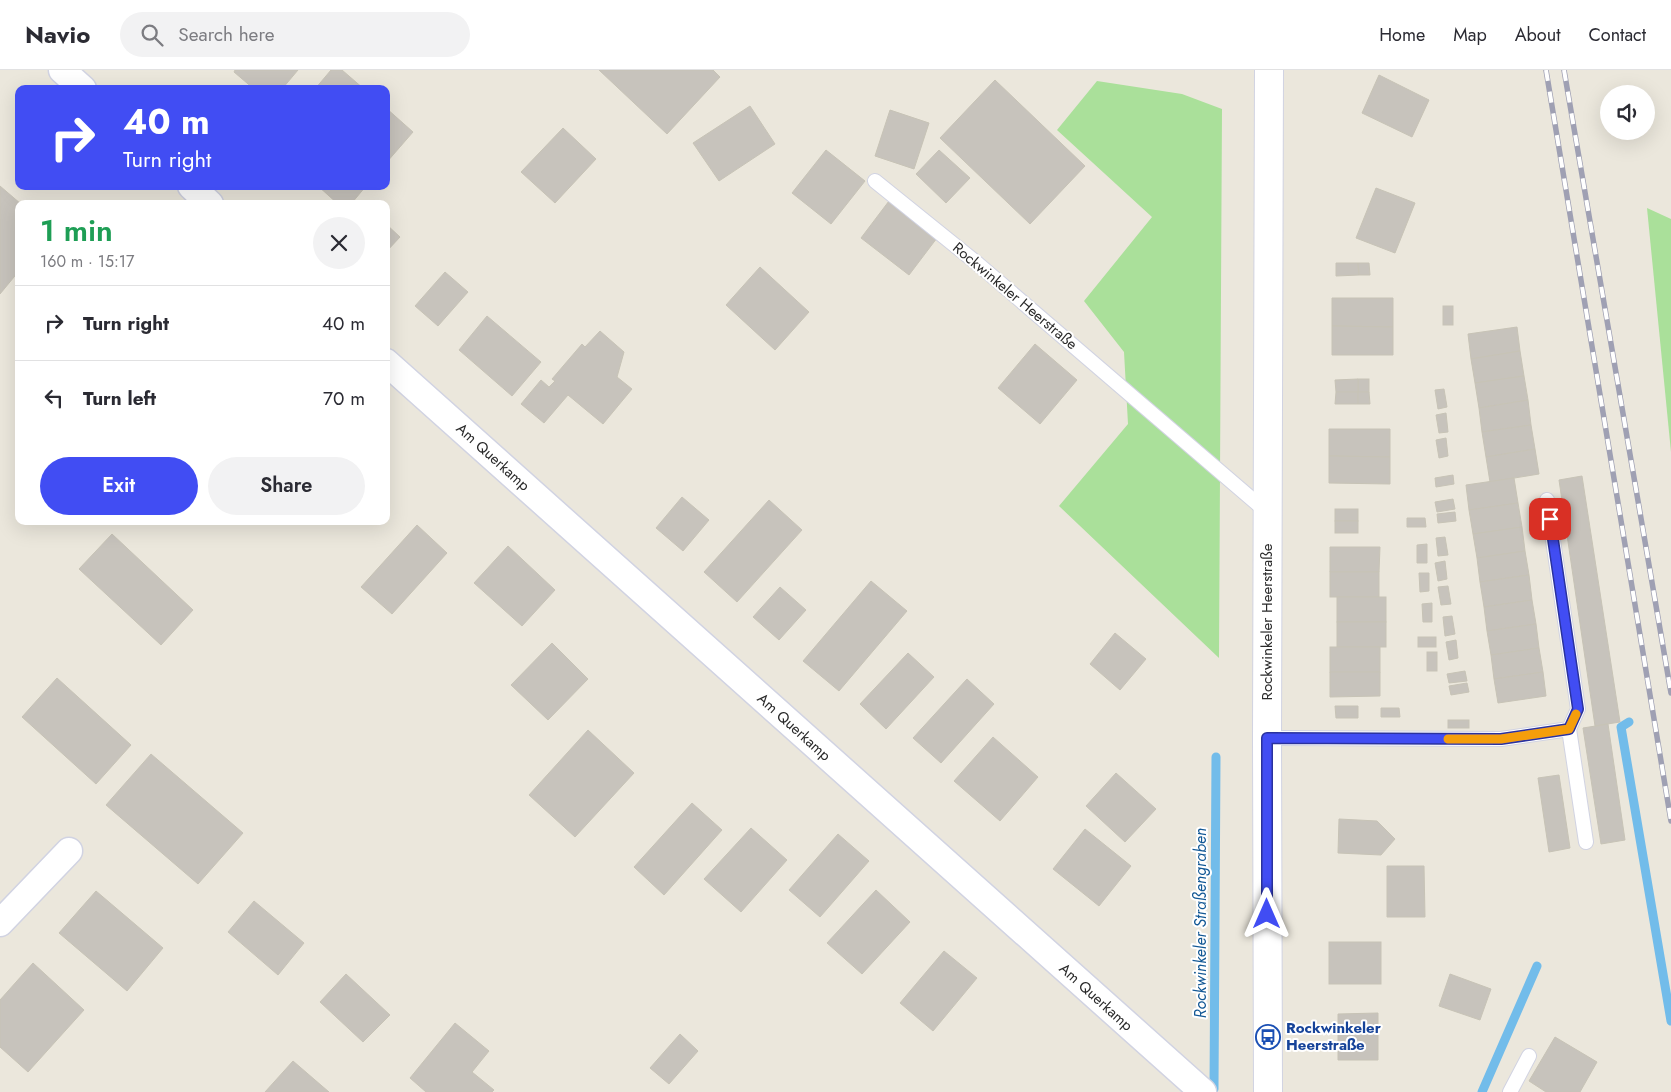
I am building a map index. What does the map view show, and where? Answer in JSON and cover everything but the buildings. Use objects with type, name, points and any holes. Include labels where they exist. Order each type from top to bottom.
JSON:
[{"type":"main road","name":"Rockwinkeler Heerstraße","points":[[1268,1092],[1267,512],[1269,70]]},
{"type":"street","points":[[62,70],[79,85]]},
{"type":"street","points":[[195,190],[206,200]]},
{"type":"street","name":"Am Querkamp","points":[[390,366],[1203,1092]]},
{"type":"street","points":[[0,923],[68,851]]},
{"type":"lane","name":"Rockwinkeler Heerstraße","points":[[875,181],[978,264],[1267,512]]},
{"type":"lane","points":[[1547,500],[1578,709],[1569,729],[1586,842]]},
{"type":"lane","points":[[1267,738],[1501,739],[1569,729]]},
{"type":"lane","points":[[1510,1092],[1529,1056]]},
{"type":"green space","points":[[1097,81],[1182,94],[1222,109],[1219,658],[1059,506],[1128,424],[1124,352],[1084,301],[1152,217],[1057,130]]},
{"type":"green space","points":[[1647,208],[1671,219],[1671,452]]},
{"type":"waterway","points":[[1629,722],[1621,727],[1671,1021]]},
{"type":"waterway","name":"Rockwinkeler Straßengraben","points":[[1214,1089],[1216,757]]},
{"type":"waterway","points":[[1482,1092],[1537,966]]},
{"type":"railway","points":[[1546,70],[1671,821]]},
{"type":"railway","points":[[1564,70],[1671,693]]},
{"type":"slow traffic","points":[[1448,739],[1501,739],[1569,729],[1576,714]]},
{"type":"place","name":"Rockwinkeler Heerstraße","points":[[1268,1037]]},
{"type":"route","points":[[1267,914],[1267,738],[1501,739],[1569,729],[1578,709],[1550,519]]}]
